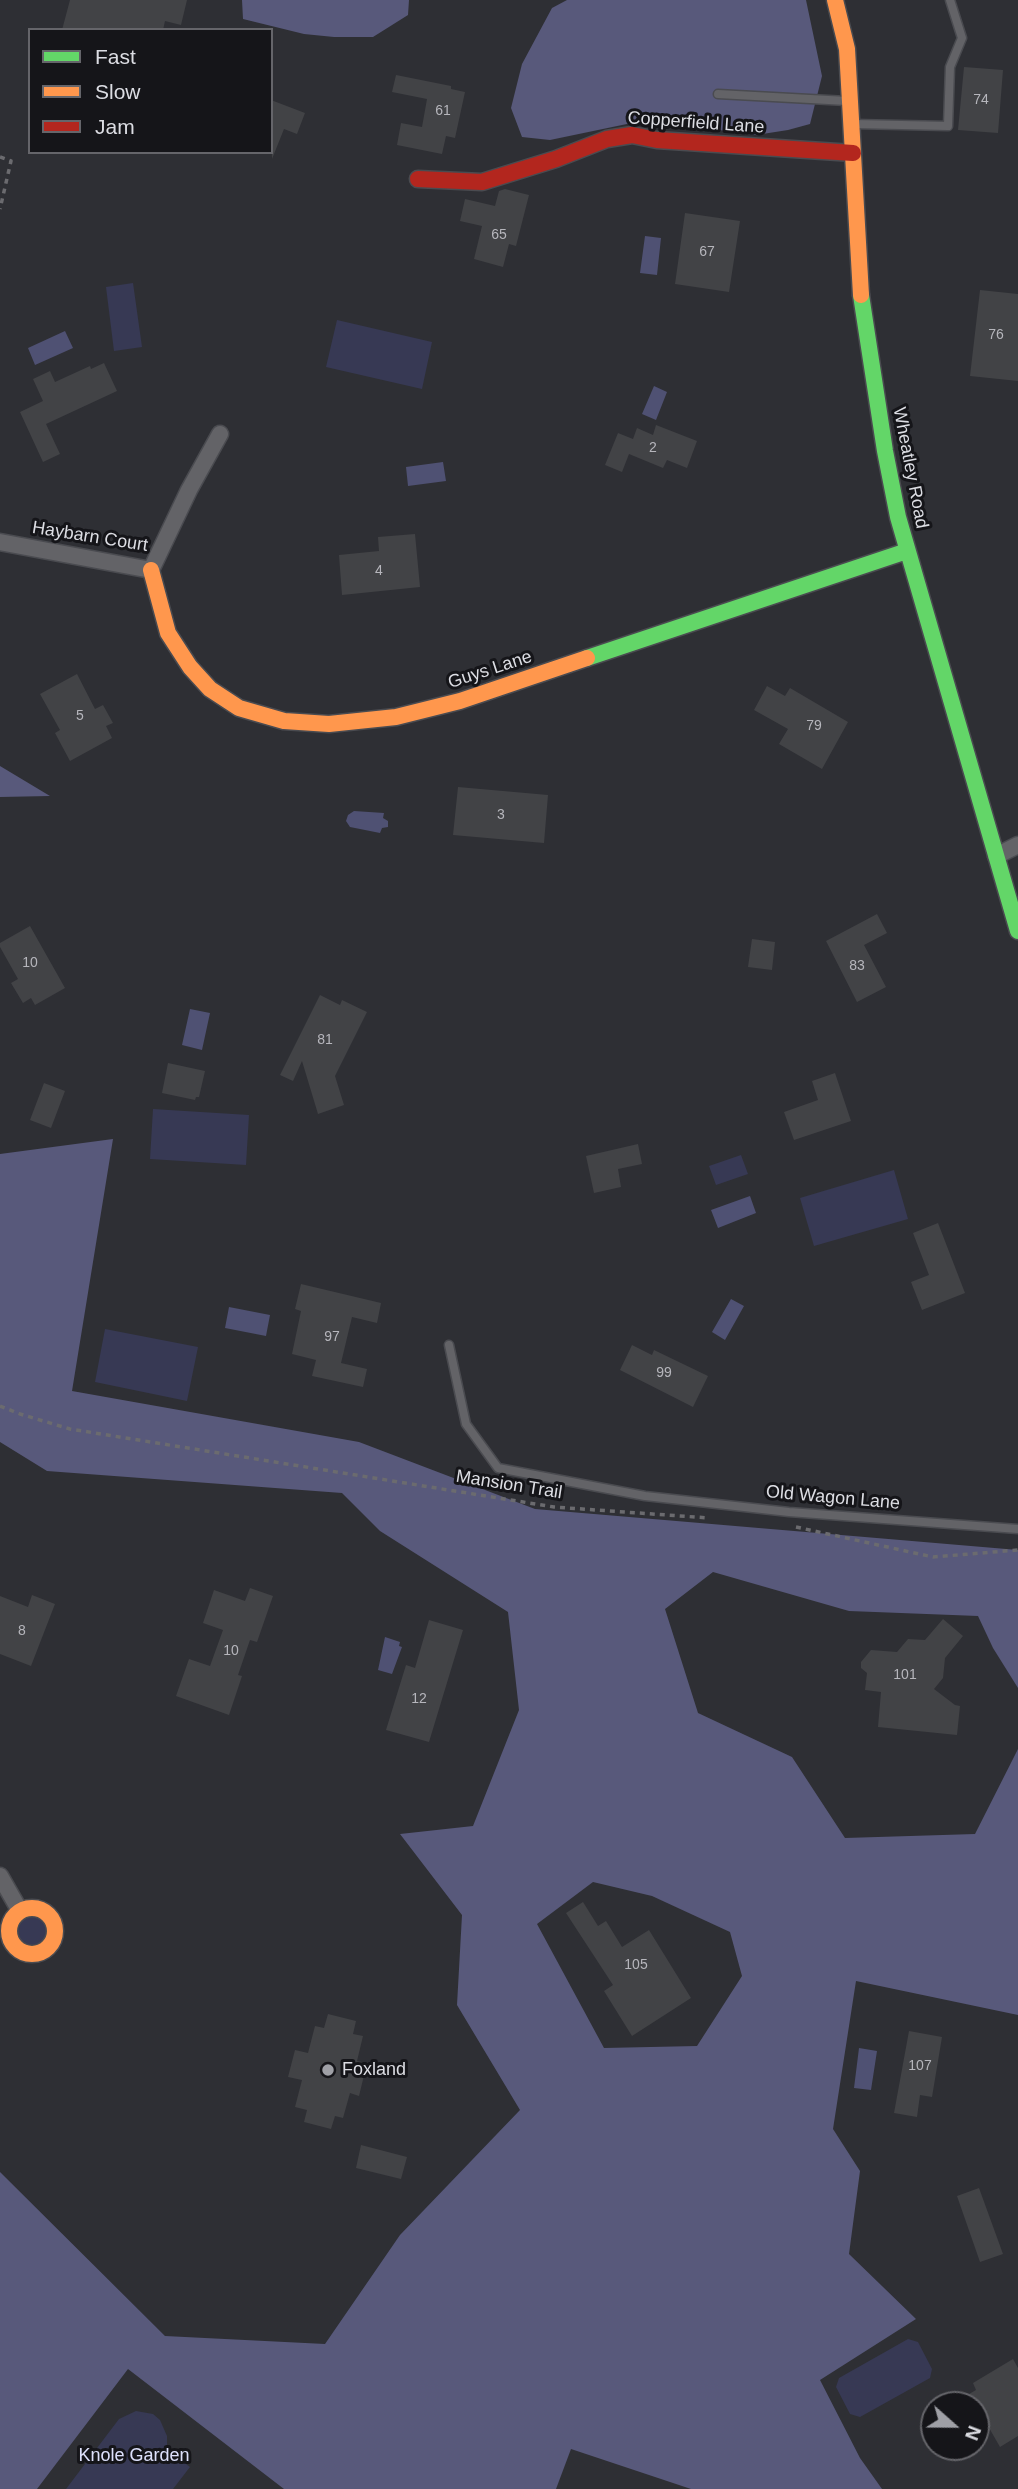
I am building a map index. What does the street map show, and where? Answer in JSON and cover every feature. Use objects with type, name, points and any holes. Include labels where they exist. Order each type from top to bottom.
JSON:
[{"type":"street","name":"Wheatley Road","points":[[835,0],[847,49],[862,306],[885,451],[907,551],[1018,931]]},
{"type":"street","name":"Copperfield Lane","points":[[418,179],[482,182],[556,159],[607,139],[632,135],[657,140],[853,153]]},
{"type":"street","name":"Haybarn Court","points":[[0,542],[151,570],[189,490],[220,434]]},
{"type":"street","name":"Guys Lane","points":[[151,570],[168,633],[190,667],[210,689],[239,708],[254,714],[284,721],[329,724],[396,717],[460,701],[907,551]]},
{"type":"street","points":[[996,856],[1018,845]]},
{"type":"street","points":[[0,1876],[20,1911]]},
{"type":"lane","points":[[852,124],[948,126],[950,67],[962,38],[950,0]]},
{"type":"lane","points":[[718,94],[850,101]]},
{"type":"lane","name":"Old Wagon Lane","points":[[449,1345],[466,1424],[498,1468],[645,1496],[789,1512],[1018,1529]]},
{"type":"path","points":[[0,158],[11,161],[0,209]]},
{"type":"path","name":"Mansion Trail","points":[[0,1406],[20,1415],[70,1429],[541,1505],[720,1519]]},
{"type":"path","points":[[789,1525],[933,1557],[1018,1550]]},
{"type":"green space","points":[[133,283],[142,347],[114,351],[106,287]]},
{"type":"green space","points":[[337,320],[432,342],[422,389],[326,367]]},
{"type":"green space","points":[[153,1109],[249,1115],[246,1165],[150,1159]]},
{"type":"green space","points":[[741,1155],[748,1174],[716,1185],[709,1166]]},
{"type":"green space","points":[[894,1170],[908,1219],[814,1246],[800,1198]]},
{"type":"green space","points":[[105,1329],[198,1347],[187,1401],[95,1382]]},
{"type":"green space","points":[[32,1917],[42,1921],[46,1931],[42,1941],[32,1945],[22,1941],[18,1931],[22,1921]]},
{"type":"green space","points":[[908,2339],[918,2342],[932,2369],[930,2378],[860,2417],[850,2414],[836,2387],[839,2378]]},
{"type":"green space","name":"Knole Garden","points":[[136,2411],[153,2414],[160,2420],[167,2436],[167,2449],[190,2467],[173,2489],[66,2489],[119,2419]]},
{"type":"shaded area","points":[[242,0],[409,0],[408,15],[373,37],[334,37],[304,34],[243,19]]},
{"type":"shaded area","points":[[567,0],[806,0],[822,76],[810,124],[756,135],[646,120],[550,140],[522,137],[511,108],[522,64],[552,8]]},
{"type":"shaded area","points":[[645,236],[661,238],[657,275],[640,273]]},
{"type":"shaded area","points":[[65,331],[73,348],[35,365],[28,348]]},
{"type":"shaded area","points":[[654,386],[667,392],[656,420],[642,414]]},
{"type":"shaded area","points":[[443,462],[446,481],[408,486],[406,467]]},
{"type":"shaded area","points":[[0,766],[50,796],[0,797]]},
{"type":"shaded area","points":[[354,811],[384,813],[383,818],[388,821],[388,827],[382,828],[380,833],[350,827],[346,821],[348,815]]},
{"type":"shaded area","points":[[190,1009],[210,1013],[202,1050],[182,1045]]},
{"type":"shaded area","points":[[113,1139],[72,1391],[359,1442],[535,1509],[1018,1550],[1018,1688],[993,1648],[978,1616],[849,1611],[713,1572],[665,1609],[698,1713],[792,1757],[845,1838],[975,1834],[1018,1749],[1018,2015],[856,1981],[833,2129],[860,2171],[849,2254],[916,2319],[820,2380],[860,2458],[882,2489],[691,2489],[571,2449],[556,2489],[284,2489],[128,2369],[37,2489],[0,2489],[0,2172],[165,2336],[325,2344],[400,2235],[520,2110],[457,2005],[462,1915],[400,1834],[473,1826],[519,1710],[508,1612],[380,1531],[342,1493],[47,1471],[0,1442],[0,1154]],"holes":[[[593,1882],[652,1896],[730,1932],[742,1976],[697,2046],[604,2048],[537,1924]]]},
{"type":"shaded area","points":[[750,1196],[756,1213],[718,1228],[711,1210]]},
{"type":"shaded area","points":[[731,1299],[744,1306],[725,1340],[712,1332]]},
{"type":"shaded area","points":[[229,1307],[270,1315],[266,1336],[225,1328]]},
{"type":"shaded area","points":[[385,1637],[400,1642],[399,1646],[402,1647],[392,1674],[378,1670]]},
{"type":"shaded area","points":[[859,2048],[877,2051],[871,2090],[854,2088]]},
{"type":"building","points":[[70,0],[187,0],[181,25],[165,21],[163,28],[63,28]]},
{"type":"building","points":[[964,67],[1003,70],[998,133],[958,130]]},
{"type":"building","points":[[396,75],[451,86],[451,89],[465,92],[455,138],[446,136],[442,154],[397,145],[401,123],[422,127],[427,99],[392,92]]},
{"type":"building","points":[[273,101],[305,113],[297,134],[284,129],[272,159]]},
{"type":"building","points":[[505,189],[529,195],[516,246],[509,244],[503,267],[474,259],[482,226],[460,221],[465,199],[495,206],[499,191]]},
{"type":"building","points":[[685,213],[740,221],[729,292],[675,284]]},
{"type":"building","points":[[980,290],[1018,294],[1018,381],[970,376]]},
{"type":"building","points":[[104,363],[117,391],[46,424],[60,454],[43,462],[20,412],[43,401],[33,379],[50,371],[55,382],[90,366],[91,369]]},
{"type":"building","points":[[656,425],[697,441],[687,468],[667,460],[663,468],[629,454],[622,472],[605,465],[618,433],[633,439],[637,428],[653,435]]},
{"type":"building","points":[[415,534],[420,587],[342,595],[339,555],[379,551],[378,537]]},
{"type":"building","points":[[77,674],[95,709],[103,705],[113,723],[106,726],[112,738],[70,761],[55,733],[60,730],[40,694]]},
{"type":"building","points":[[767,686],[785,696],[790,688],[848,722],[822,769],[779,744],[788,729],[754,710]]},
{"type":"building","points":[[458,787],[548,795],[544,843],[453,835]]},
{"type":"building","points":[[877,914],[887,933],[864,945],[886,987],[857,1002],[826,941]]},
{"type":"building","points":[[30,926],[65,988],[35,1005],[31,998],[23,1003],[11,983],[18,979],[0,947],[0,943]]},
{"type":"building","points":[[752,939],[775,942],[772,970],[748,967]]},
{"type":"building","points":[[320,995],[340,1005],[342,1000],[367,1012],[335,1076],[344,1105],[318,1114],[302,1061],[293,1081],[280,1075]]},
{"type":"building","points":[[168,1063],[205,1071],[199,1097],[195,1100],[162,1093]]},
{"type":"building","points":[[835,1073],[851,1121],[794,1140],[784,1112],[818,1100],[812,1081]]},
{"type":"building","points":[[44,1083],[65,1091],[51,1128],[30,1120]]},
{"type":"building","points":[[638,1144],[642,1164],[618,1169],[621,1187],[594,1193],[586,1156]]},
{"type":"building","points":[[938,1223],[965,1293],[922,1310],[911,1282],[929,1275],[913,1233]]},
{"type":"building","points":[[301,1284],[381,1303],[377,1323],[352,1317],[341,1363],[367,1369],[363,1387],[312,1376],[316,1360],[292,1354],[301,1311],[295,1309]]},
{"type":"building","points":[[632,1345],[652,1355],[654,1350],[708,1376],[693,1407],[620,1370]]},
{"type":"building","points":[[250,1588],[273,1596],[257,1642],[250,1640],[238,1675],[242,1676],[229,1715],[176,1696],[189,1659],[210,1666],[223,1630],[203,1623],[214,1590],[245,1601]]},
{"type":"building","points":[[32,1595],[55,1604],[31,1666],[0,1654],[0,1596],[28,1607]]},
{"type":"building","points":[[943,1619],[963,1636],[945,1658],[943,1678],[934,1689],[960,1706],[957,1735],[878,1727],[881,1692],[865,1690],[867,1673],[861,1668],[861,1662],[871,1650],[897,1652],[908,1639],[925,1640]]},
{"type":"building","points":[[429,1620],[463,1630],[429,1742],[386,1730],[406,1665],[415,1668]]},
{"type":"building","points":[[583,1902],[598,1926],[606,1921],[622,1947],[649,1930],[691,1998],[632,2036],[604,1991],[613,1985],[566,1913]]},
{"type":"building","name":"Foxland","points":[[328,2014],[356,2021],[353,2034],[363,2036],[357,2061],[367,2063],[359,2096],[350,2093],[343,2118],[335,2116],[331,2129],[304,2122],[307,2110],[295,2107],[302,2080],[288,2077],[295,2050],[308,2053],[315,2026],[324,2028]]},
{"type":"building","points":[[909,2031],[942,2037],[932,2097],[920,2095],[917,2117],[894,2113]]},
{"type":"building","points":[[361,2145],[407,2157],[401,2179],[356,2168]]},
{"type":"building","points":[[979,2188],[1003,2254],[980,2262],[957,2196]]},
{"type":"building","points":[[1013,2359],[1018,2368],[1018,2436],[1000,2447],[990,2430],[990,2391],[974,2391],[973,2383]]},
{"type":"traffic: fast","points":[[861,295],[898,517],[1018,931]]},
{"type":"traffic: fast","points":[[587,658],[907,551]]},
{"type":"traffic: slow","points":[[835,0],[847,49],[861,295]]},
{"type":"traffic: slow","points":[[151,570],[168,633],[190,667],[210,689],[239,708],[284,721],[329,724],[396,717],[460,701],[587,658]]},
{"type":"traffic: slow","points":[[32,1908],[41,1909],[48,1915],[54,1922],[55,1931],[54,1940],[48,1947],[41,1953],[32,1954],[23,1953],[16,1947],[10,1940],[9,1931],[10,1922],[16,1915],[23,1909],[32,1908]]},
{"type":"traffic: jam","points":[[418,179],[482,182],[556,159],[607,139],[632,135],[657,140],[853,153]]},
{"type":"place","name":"Foxland","points":[[328,2070]]}]
